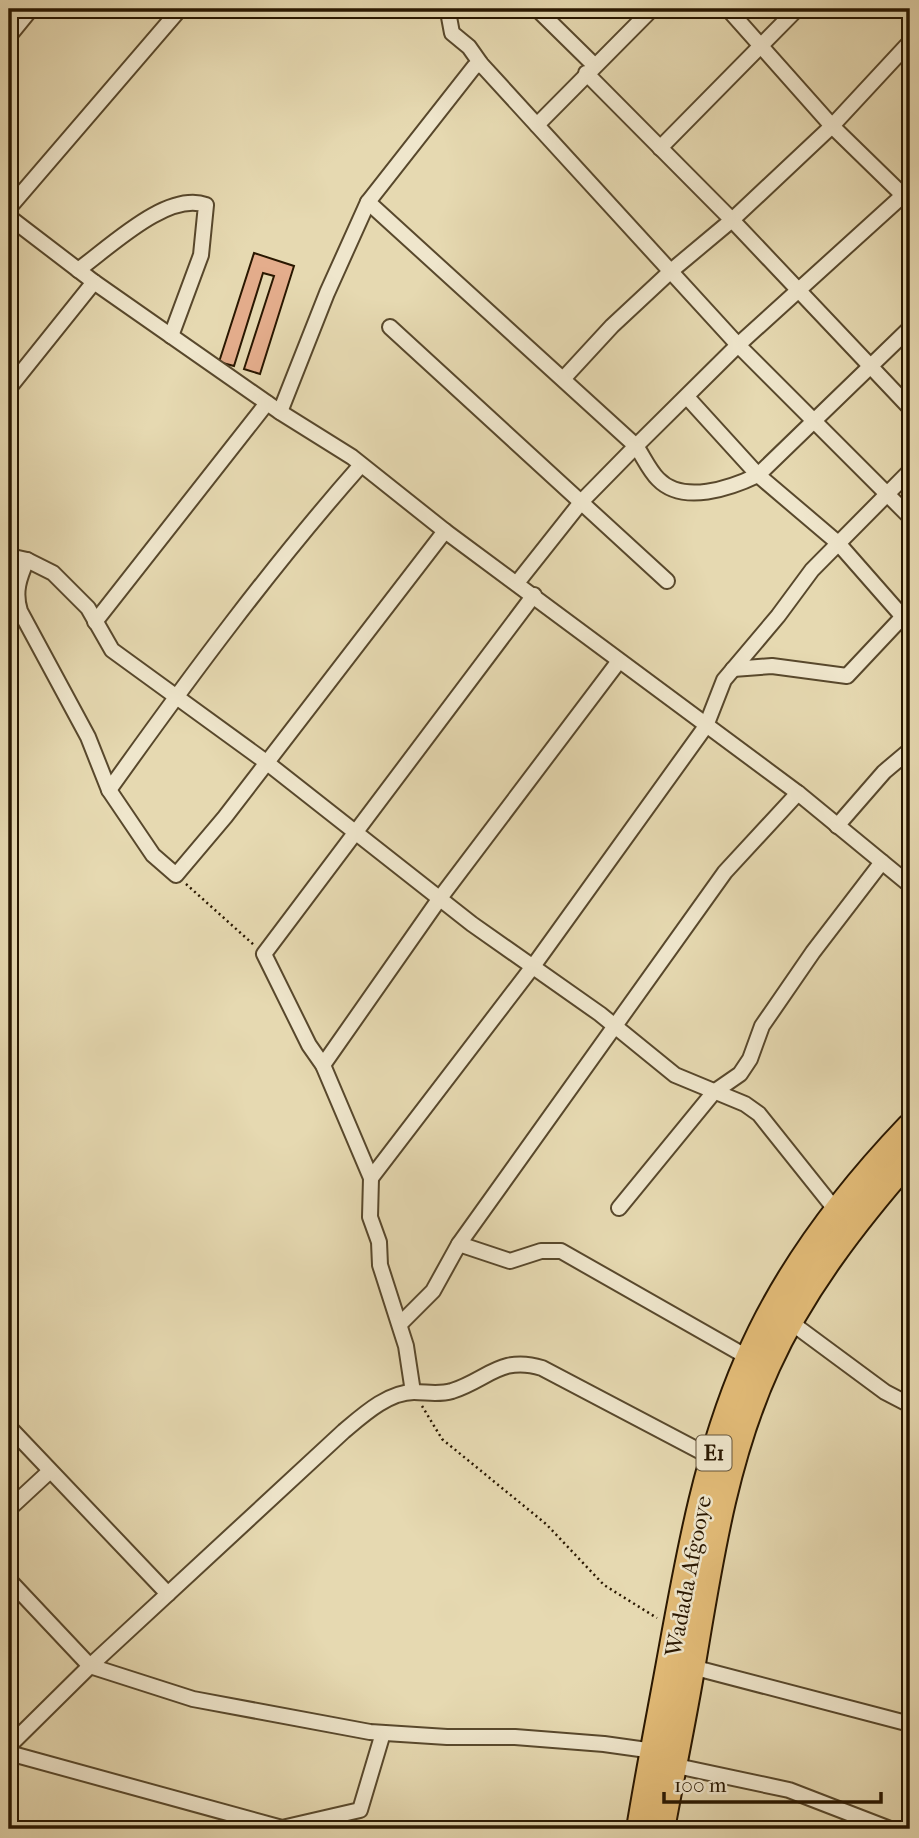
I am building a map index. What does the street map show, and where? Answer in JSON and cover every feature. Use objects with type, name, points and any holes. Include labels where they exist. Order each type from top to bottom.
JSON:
[{"type":"highway","name":"Wadada Afgooye","points":[[662,1829],[663,1758],[676,1629],[688,1557],[713,1458],[749,1357],[806,1255],[910,1127]]},
{"type":"highway","name":"Wadada Afgooye","points":[[640,1829],[692,1667],[707,1574],[735,1451],[766,1367],[789,1321],[840,1242],[910,1157]]},
{"type":"street","points":[[9,36],[32,9]]},
{"type":"street","points":[[9,208],[180,9]]},
{"type":"street","points":[[452,9],[449,17],[452,33],[469,47],[481,64],[738,345],[910,517]]},
{"type":"street","points":[[537,9],[660,148],[910,408]]},
{"type":"street","points":[[537,125],[652,9]]},
{"type":"street","points":[[517,583],[582,501],[738,345],[908,196],[832,126],[728,9]]},
{"type":"street","points":[[660,148],[797,9]]},
{"type":"street","points":[[564,378],[612,326],[671,271],[732,220],[832,126],[910,41]]},
{"type":"street","points":[[280,412],[327,293],[368,202],[474,68],[481,64]]},
{"type":"street","points":[[78,270],[168,205],[192,200],[206,205],[201,255],[171,336]]},
{"type":"street","points":[[368,202],[636,446],[658,479],[687,491],[699,493],[741,483],[758,475],[910,328]]},
{"type":"street","points":[[9,217],[94,282],[361,465],[445,531],[798,793],[910,885]]},
{"type":"street","points":[[9,388],[94,282]]},
{"type":"street","points":[[390,327],[667,581]]},
{"type":"street","points":[[687,397],[758,475],[838,543],[907,613],[847,676],[772,666],[733,669]]},
{"type":"street","points":[[94,622],[267,402]]},
{"type":"street","points":[[109,790],[176,696],[293,542],[361,465]]},
{"type":"street","points":[[371,1178],[534,965],[706,726],[717,693],[733,669],[778,616],[812,570],[910,471]]},
{"type":"street","points":[[27,560],[18,580],[16,599],[20,611],[88,737],[109,790],[153,855],[176,875],[225,817],[445,531]]},
{"type":"street","points":[[9,556],[27,560],[62,581],[88,608],[112,650],[266,762],[354,834],[534,965],[675,1075],[745,1104],[759,1114],[838,1213]]},
{"type":"street","points":[[413,1392],[400,1324],[380,1265],[379,1242],[370,1217],[371,1178],[323,1065],[309,1045],[264,954],[534,595]]},
{"type":"street","points":[[323,1065],[440,898],[619,661]]},
{"type":"street","points":[[837,826],[884,772],[910,750]]},
{"type":"street","points":[[400,1324],[433,1291],[459,1244],[725,872],[798,793]]},
{"type":"street","points":[[619,1208],[714,1092],[740,1073],[751,1059],[762,1026],[813,952],[882,862]]},
{"type":"street","points":[[459,1244],[510,1261],[541,1251],[561,1251],[749,1357]]},
{"type":"street","points":[[789,1321],[885,1392],[910,1405]]},
{"type":"street","points":[[11,1739],[365,1413],[413,1392],[447,1392],[500,1367],[520,1363],[533,1365],[713,1458]]},
{"type":"street","points":[[9,1427],[168,1594]]},
{"type":"street","points":[[9,1509],[50,1471]]},
{"type":"street","points":[[9,1580],[90,1666],[193,1699],[383,1733],[515,1737],[604,1744],[789,1790],[890,1829]]},
{"type":"street","points":[[692,1667],[910,1724]]},
{"type":"street","points":[[9,1754],[282,1828],[310,1824],[360,1810],[383,1733]]},
{"type":"path","points":[[180,9],[226,15],[284,15],[298,9]]},
{"type":"path","points":[[176,875],[264,954]]},
{"type":"path","points":[[413,1392],[442,1439],[546,1524],[604,1586],[676,1629]]},
{"type":"building","points":[[254,253],[294,266],[260,374],[244,369],[274,276],[263,273],[234,366],[219,362]]}]
